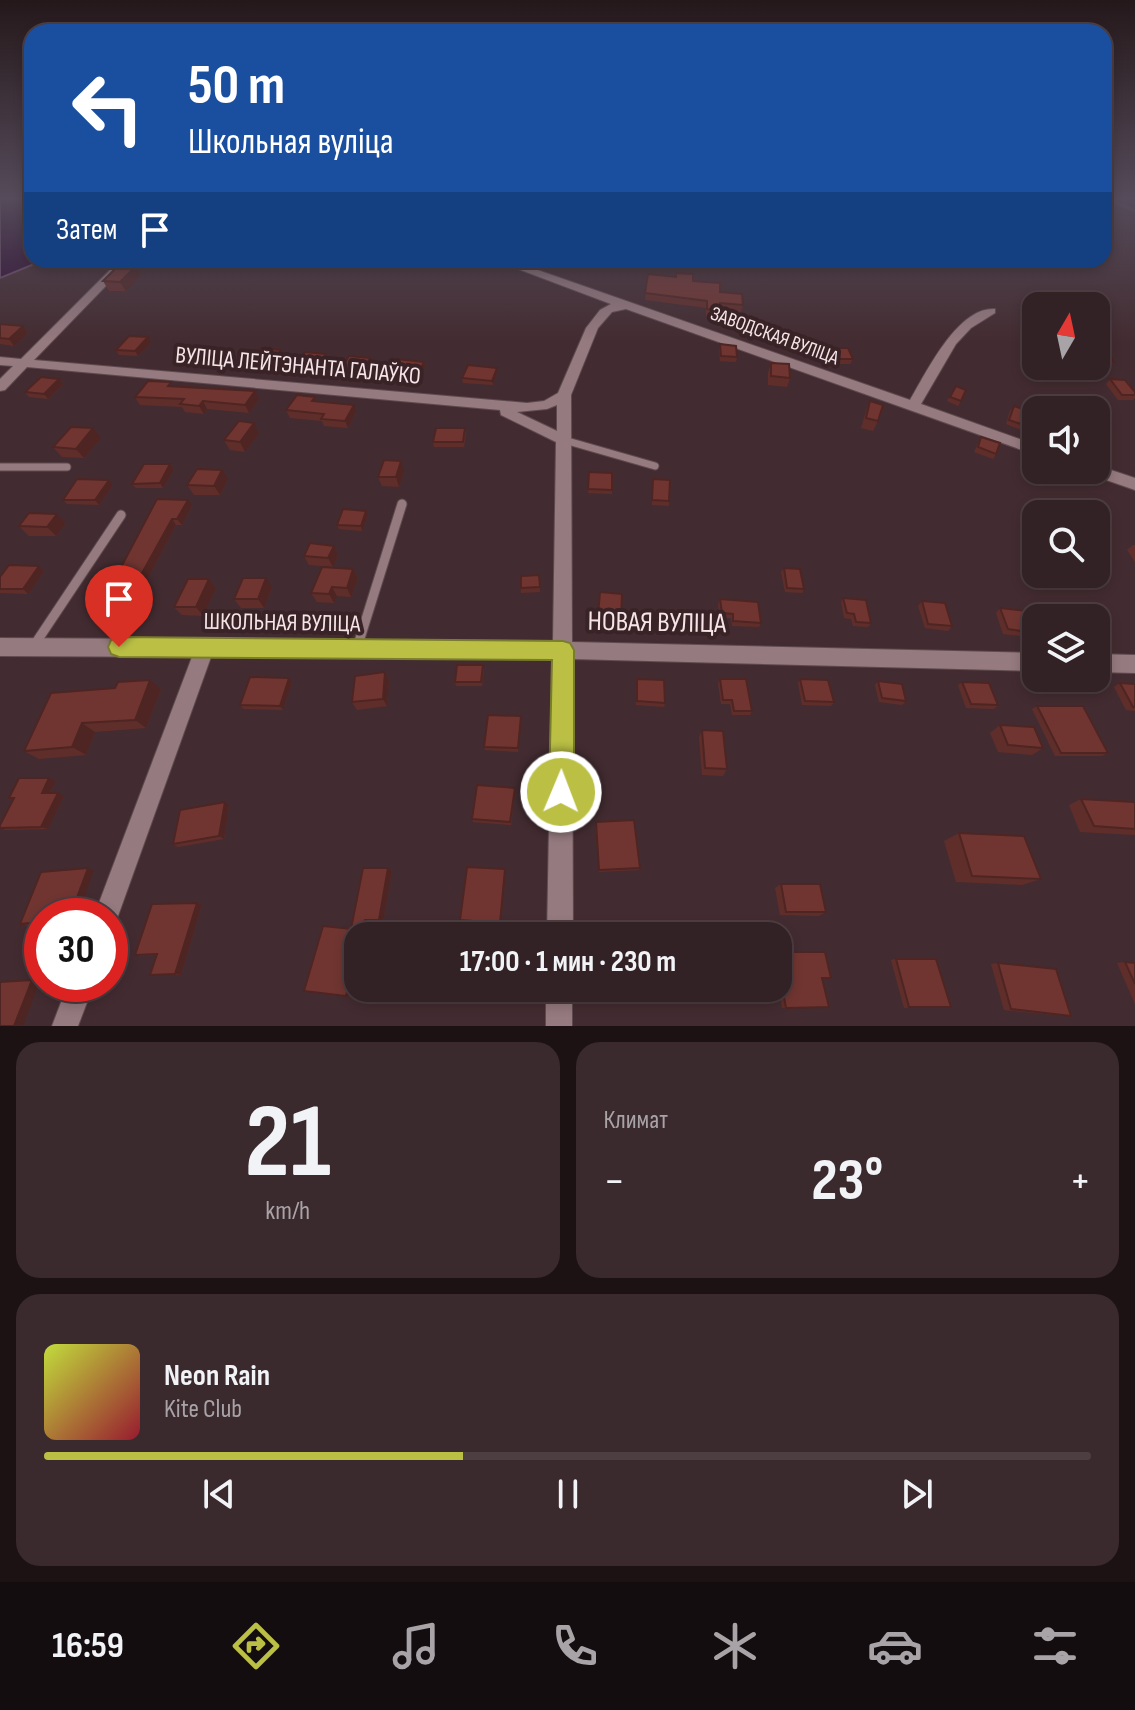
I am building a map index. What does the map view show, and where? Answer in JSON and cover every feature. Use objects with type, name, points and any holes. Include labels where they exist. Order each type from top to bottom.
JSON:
[{"type":"street","points":[[0,387],[118,268]]},
{"type":"street","name":"ЗАВОДСКАЯ ВУЛІЦА","points":[[523,268],[1022,445]]},
{"type":"street","points":[[582,288],[592,297],[597,319]]},
{"type":"street","points":[[563,650],[564,395],[597,319],[614,306],[635,306]]},
{"type":"street","points":[[913,407],[951,342],[967,325],[991,311]]},
{"type":"street","name":"ВУЛІЦА ЛЕЙТЭНАНТА ГАЛАЎКО","points":[[0,361],[527,408],[547,405],[564,395]]},
{"type":"street","points":[[486,404],[534,423],[564,440]]},
{"type":"street","points":[[1110,475],[1135,484]]},
{"type":"street","name":"ШКОЛЬНАЯ ВУЛІЦА","points":[[0,647],[563,650]]},
{"type":"street","points":[[113,898],[205,647]]},
{"type":"street","name":"НОВАЯ ВУЛІЦА","points":[[560,922],[563,650],[1022,662]]},
{"type":"street","points":[[1110,663],[1135,664]]},
{"type":"street","points":[[65,1026],[74,1002]]},
{"type":"street","points":[[559,1002],[559,1026]]},
{"type":"lane","points":[[564,440],[655,466]]},
{"type":"lane","points":[[0,467],[67,467]]},
{"type":"lane","points":[[357,649],[402,504]]},
{"type":"lane","points":[[33,647],[121,515]]},
{"type":"shaded area","points":[[0,246],[24,246],[24,268],[0,278]]},
{"type":"building","points":[[116,268],[134,268],[120,282],[103,281]]},
{"type":"building","points":[[676,273],[693,274],[693,281],[720,283],[720,292],[742,294],[743,305],[720,303],[720,310],[707,309],[707,301],[645,293],[648,274],[676,277]]},
{"type":"building","points":[[752,321],[766,322],[768,333],[753,332]]},
{"type":"building","points":[[0,324],[23,326],[9,339],[0,338]]},
{"type":"building","points":[[129,336],[148,337],[135,351],[116,350]]},
{"type":"building","points":[[720,344],[736,346],[737,357],[721,356]]},
{"type":"building","points":[[260,348],[281,350],[270,364],[249,362]]},
{"type":"building","points":[[829,348],[848,348],[853,359],[834,359]]},
{"type":"building","points":[[305,352],[326,354],[318,367],[296,365]]},
{"type":"building","points":[[349,356],[370,358],[363,371],[341,369]]},
{"type":"building","points":[[397,359],[424,362],[417,376],[391,371]]},
{"type":"building","points":[[771,363],[789,364],[790,378],[771,376]]},
{"type":"building","points":[[468,365],[497,368],[492,381],[462,378]]},
{"type":"building","points":[[41,377],[59,379],[44,394],[25,392]]},
{"type":"building","points":[[1110,379],[1125,380],[1135,392],[1135,395],[1122,395]]},
{"type":"building","points":[[148,381],[171,382],[168,386],[255,391],[245,405],[203,401],[199,406],[180,404],[184,399],[135,397]]},
{"type":"building","points":[[956,386],[966,390],[961,401],[950,397]]},
{"type":"building","points":[[297,395],[315,397],[312,401],[354,405],[345,421],[321,419],[324,414],[286,410]]},
{"type":"building","points":[[870,401],[883,405],[878,421],[866,418]]},
{"type":"building","points":[[1014,406],[1022,409],[1022,424],[1009,420]]},
{"type":"building","points":[[239,421],[254,423],[240,442],[224,440]]},
{"type":"building","points":[[71,427],[93,428],[76,449],[53,447]]},
{"type":"building","points":[[436,428],[465,428],[463,442],[433,442]]},
{"type":"building","points":[[981,437],[1000,443],[996,454],[978,447]]},
{"type":"building","points":[[384,460],[401,461],[396,477],[378,477]]},
{"type":"building","points":[[144,464],[170,464],[160,483],[132,484]]},
{"type":"building","points":[[197,469],[222,470],[214,486],[187,485]]},
{"type":"building","points":[[589,472],[612,473],[612,490],[588,489]]},
{"type":"building","points":[[77,479],[109,480],[95,500],[63,500]]},
{"type":"building","points":[[653,479],[670,480],[669,501],[652,500]]},
{"type":"building","points":[[157,499],[188,500],[177,519],[172,519],[131,593],[108,592]]},
{"type":"building","points":[[343,509],[366,511],[361,526],[337,525]]},
{"type":"building","points":[[29,513],[57,514],[47,527],[19,526]]},
{"type":"building","points":[[310,543],[334,546],[328,558],[304,556]]},
{"type":"building","points":[[9,565],[39,566],[23,589],[0,589],[0,577]]},
{"type":"building","points":[[322,567],[353,569],[347,588],[332,587],[329,594],[311,593]]},
{"type":"building","points":[[784,568],[800,569],[804,589],[787,588]]},
{"type":"building","points":[[539,575],[540,587],[521,588],[521,576]]},
{"type":"building","points":[[243,578],[266,578],[258,599],[234,599]]},
{"type":"building","points":[[188,579],[209,579],[196,607],[174,607]]},
{"type":"building","points":[[600,592],[622,594],[621,618],[598,616]]},
{"type":"building","points":[[843,598],[866,600],[871,623],[856,622],[854,614],[847,613]]},
{"type":"building","points":[[720,599],[758,602],[761,623],[733,621],[733,614],[722,613]]},
{"type":"building","points":[[922,601],[945,603],[952,626],[928,624]]},
{"type":"building","points":[[1000,608],[1022,611],[1022,631],[1008,629]]},
{"type":"building","points":[[457,665],[483,665],[481,682],[455,682]]},
{"type":"building","points":[[385,672],[383,699],[352,702],[355,676]]},
{"type":"building","points":[[250,677],[289,678],[280,706],[240,705]]},
{"type":"building","points":[[637,679],[664,680],[665,703],[637,701]]},
{"type":"building","points":[[720,679],[746,679],[752,711],[734,711],[732,700],[723,700]]},
{"type":"building","points":[[800,679],[828,680],[834,702],[805,701]]},
{"type":"building","points":[[150,680],[135,720],[82,723],[72,747],[24,751],[51,693],[115,688],[118,682]]},
{"type":"building","points":[[878,681],[902,684],[906,701],[882,698]]},
{"type":"building","points":[[962,682],[989,683],[998,705],[971,704]]},
{"type":"building","points":[[1120,683],[1135,684],[1135,707],[1133,707]]},
{"type":"building","points":[[1037,706],[1083,706],[1108,753],[1061,753]]},
{"type":"building","points":[[488,715],[521,716],[518,748],[484,747]]},
{"type":"building","points":[[1000,725],[1034,727],[1043,748],[1008,745]]},
{"type":"building","points":[[702,730],[723,731],[727,769],[705,768]]},
{"type":"building","points":[[19,778],[49,778],[42,793],[58,793],[41,827],[0,828],[14,798],[9,798]]},
{"type":"building","points":[[477,785],[515,788],[510,822],[472,819]]},
{"type":"building","points":[[1081,799],[1135,802],[1135,829],[1094,826]]},
{"type":"building","points":[[225,802],[219,836],[173,844],[180,810]]},
{"type":"building","points":[[634,820],[640,868],[599,870],[596,822]]},
{"type":"building","points":[[959,833],[1024,836],[1041,879],[972,876]]},
{"type":"building","points":[[467,867],[505,869],[500,922],[460,920]]},
{"type":"building","points":[[88,868],[77,898],[30,898],[41,872]]},
{"type":"building","points":[[363,868],[388,868],[379,920],[352,922]]},
{"type":"building","points":[[781,884],[820,884],[826,912],[786,912]]},
{"type":"building","points":[[197,903],[175,974],[150,975],[157,954],[135,955],[152,904]]},
{"type":"building","points":[[323,926],[344,928],[344,996],[304,991]]},
{"type":"building","points":[[792,952],[825,952],[831,978],[822,978],[829,1007],[786,1008],[785,1002],[792,1002]]},
{"type":"building","points":[[896,959],[936,959],[951,1007],[909,1007]]},
{"type":"building","points":[[1125,962],[1135,963],[1135,984]]},
{"type":"building","points":[[998,963],[1056,969],[1071,1016],[1011,1009]]},
{"type":"building","points":[[24,980],[24,1000],[14,1026],[0,1026],[0,982]]},
{"type":"route","points":[[119,647],[563,650],[561,792]]}]
